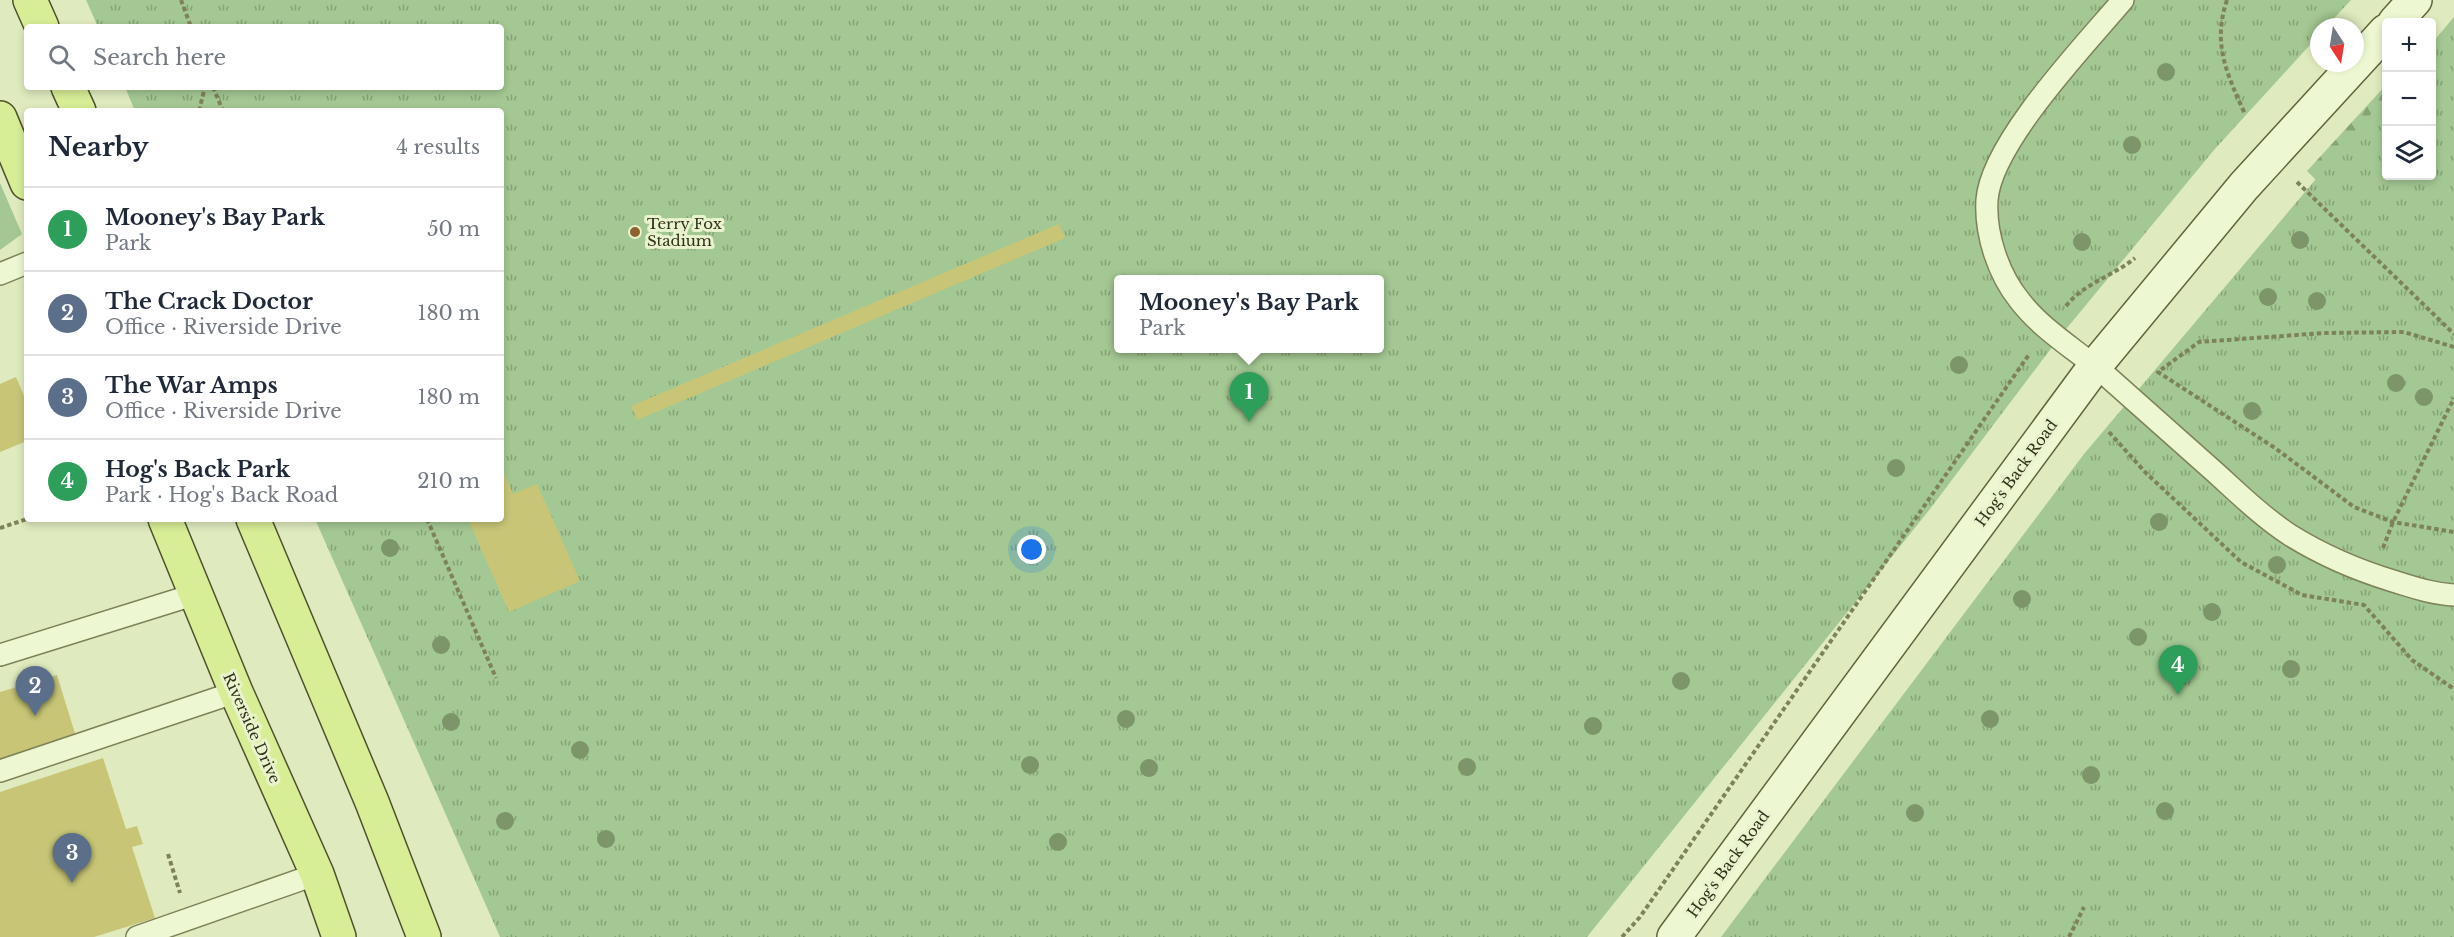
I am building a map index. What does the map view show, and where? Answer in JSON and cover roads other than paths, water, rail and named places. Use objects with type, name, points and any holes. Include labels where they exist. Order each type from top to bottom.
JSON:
[{"type":"main road","points":[[30,0],[41,24]]},
{"type":"main road","points":[[2399,18],[2415,0]]},
{"type":"main road","name":"Hog's Back Road","points":[[1674,937],[2095,366],[2244,186],[2382,35]]},
{"type":"main road","points":[[69,90],[78,108]]},
{"type":"main road","points":[[0,118],[24,176]]},
{"type":"main road","name":"Riverside Drive","points":[[166,522],[236,692],[317,874],[339,937]]},
{"type":"main road","points":[[254,522],[372,802],[424,937]]},
{"type":"lane","points":[[2123,0],[2027,116],[1993,173],[1988,199],[1988,223],[1995,254],[2019,300],[2048,329],[2095,366],[2246,501],[2289,534],[2356,570],[2435,594],[2454,595]]},
{"type":"lane","points":[[0,274],[24,264]]},
{"type":"lane","points":[[0,655],[196,594]]},
{"type":"lane","points":[[0,771],[236,692]]},
{"type":"lane","points":[[137,937],[317,874]]},
{"type":"place","name":"Terry Fox Stadium","points":[[635,232]]},
{"type":"place","name":"Mooney's Bay Park","points":[[1249,422]]},
{"type":"place","name":"Hog's Back Park","points":[[2178,695]]},
{"type":"place","name":"The Crack Doctor","points":[[35,716]]},
{"type":"place","name":"The War Amps","points":[[72,883]]}]
